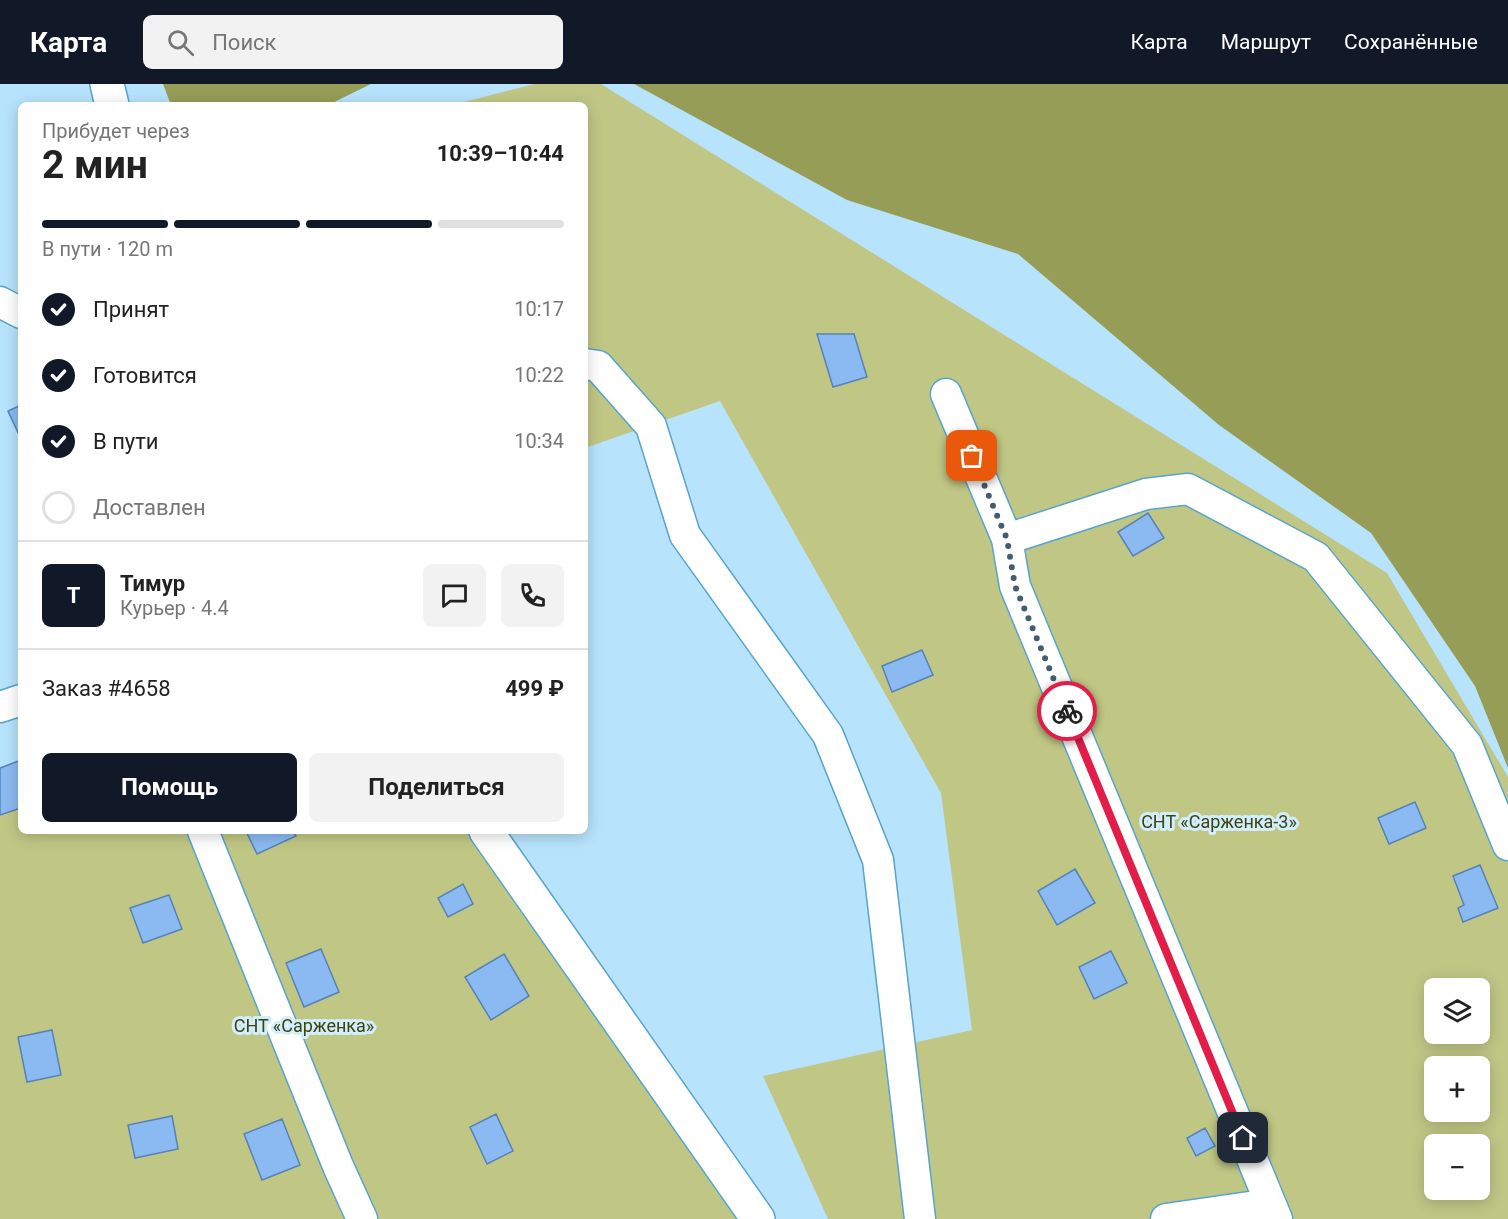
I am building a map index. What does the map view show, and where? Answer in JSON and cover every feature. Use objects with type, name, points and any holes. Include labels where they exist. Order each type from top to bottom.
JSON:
[{"type":"main road","points":[[107,84],[111,102]]},
{"type":"main road","points":[[488,834],[758,1219]]},
{"type":"street","points":[[0,302],[18,311]]},
{"type":"street","points":[[588,364],[598,366],[651,426],[686,536],[828,735],[878,860],[920,1219]]},
{"type":"street","points":[[946,394],[1007,539],[1015,586],[1274,1212],[1166,1219]]},
{"type":"street","points":[[1007,539],[1146,494],[1188,489],[1316,557],[1467,745],[1508,844]]},
{"type":"street","points":[[0,707],[18,701]]},
{"type":"street","points":[[204,834],[338,1166],[362,1219]]},
{"type":"green space","points":[[163,84],[371,84],[334,102],[170,102]]},
{"type":"green space","name":"СНТ «Сарженка-3»","points":[[535,84],[601,84],[1387,573],[1508,777],[1508,1219],[828,1219],[763,1076],[972,1030],[941,793],[720,401],[588,447],[588,102],[464,102]]},
{"type":"green space","points":[[634,84],[1508,84],[1508,768],[1475,686],[1371,533],[1219,425],[1018,254],[847,200]]},
{"type":"green space","name":"СНТ «Сарженка»","points":[[18,764],[18,834],[471,834],[745,1219],[0,1219],[0,774]]},
{"type":"building","points":[[817,334],[854,334],[867,377],[833,387]]},
{"type":"building","points":[[18,406],[18,433],[8,411]]},
{"type":"building","points":[[1148,513],[1164,538],[1133,556],[1118,532]]},
{"type":"building","points":[[922,650],[933,675],[892,692],[882,666]]},
{"type":"building","points":[[18,761],[18,809],[0,815],[0,768]]},
{"type":"building","points":[[1415,802],[1426,828],[1389,844],[1378,818]]},
{"type":"building","points":[[247,834],[295,834],[296,836],[257,854]]},
{"type":"building","points":[[1480,865],[1498,908],[1463,922],[1458,908],[1464,905],[1453,876]]},
{"type":"building","points":[[1075,869],[1095,903],[1057,925],[1038,891]]},
{"type":"building","points":[[463,884],[473,904],[448,917],[438,898]]},
{"type":"building","points":[[169,895],[182,929],[143,943],[130,908]]},
{"type":"building","points":[[321,949],[339,992],[304,1007],[286,963]]},
{"type":"building","points":[[1111,951],[1127,983],[1094,999],[1079,967]]},
{"type":"building","points":[[504,954],[529,996],[491,1020],[465,977]]},
{"type":"building","points":[[52,1030],[61,1075],[27,1082],[18,1037]]},
{"type":"building","points":[[496,1114],[513,1151],[487,1164],[470,1127]]},
{"type":"building","points":[[172,1116],[178,1149],[135,1158],[128,1125]]},
{"type":"building","points":[[282,1119],[300,1165],[262,1180],[244,1134]]},
{"type":"building","points":[[1205,1128],[1215,1146],[1196,1156],[1187,1138]]},
{"type":"way so far","points":[[972,456],[1007,539],[1015,586],[1067,711]]},
{"type":"route","points":[[1067,711],[1243,1138]]}]
